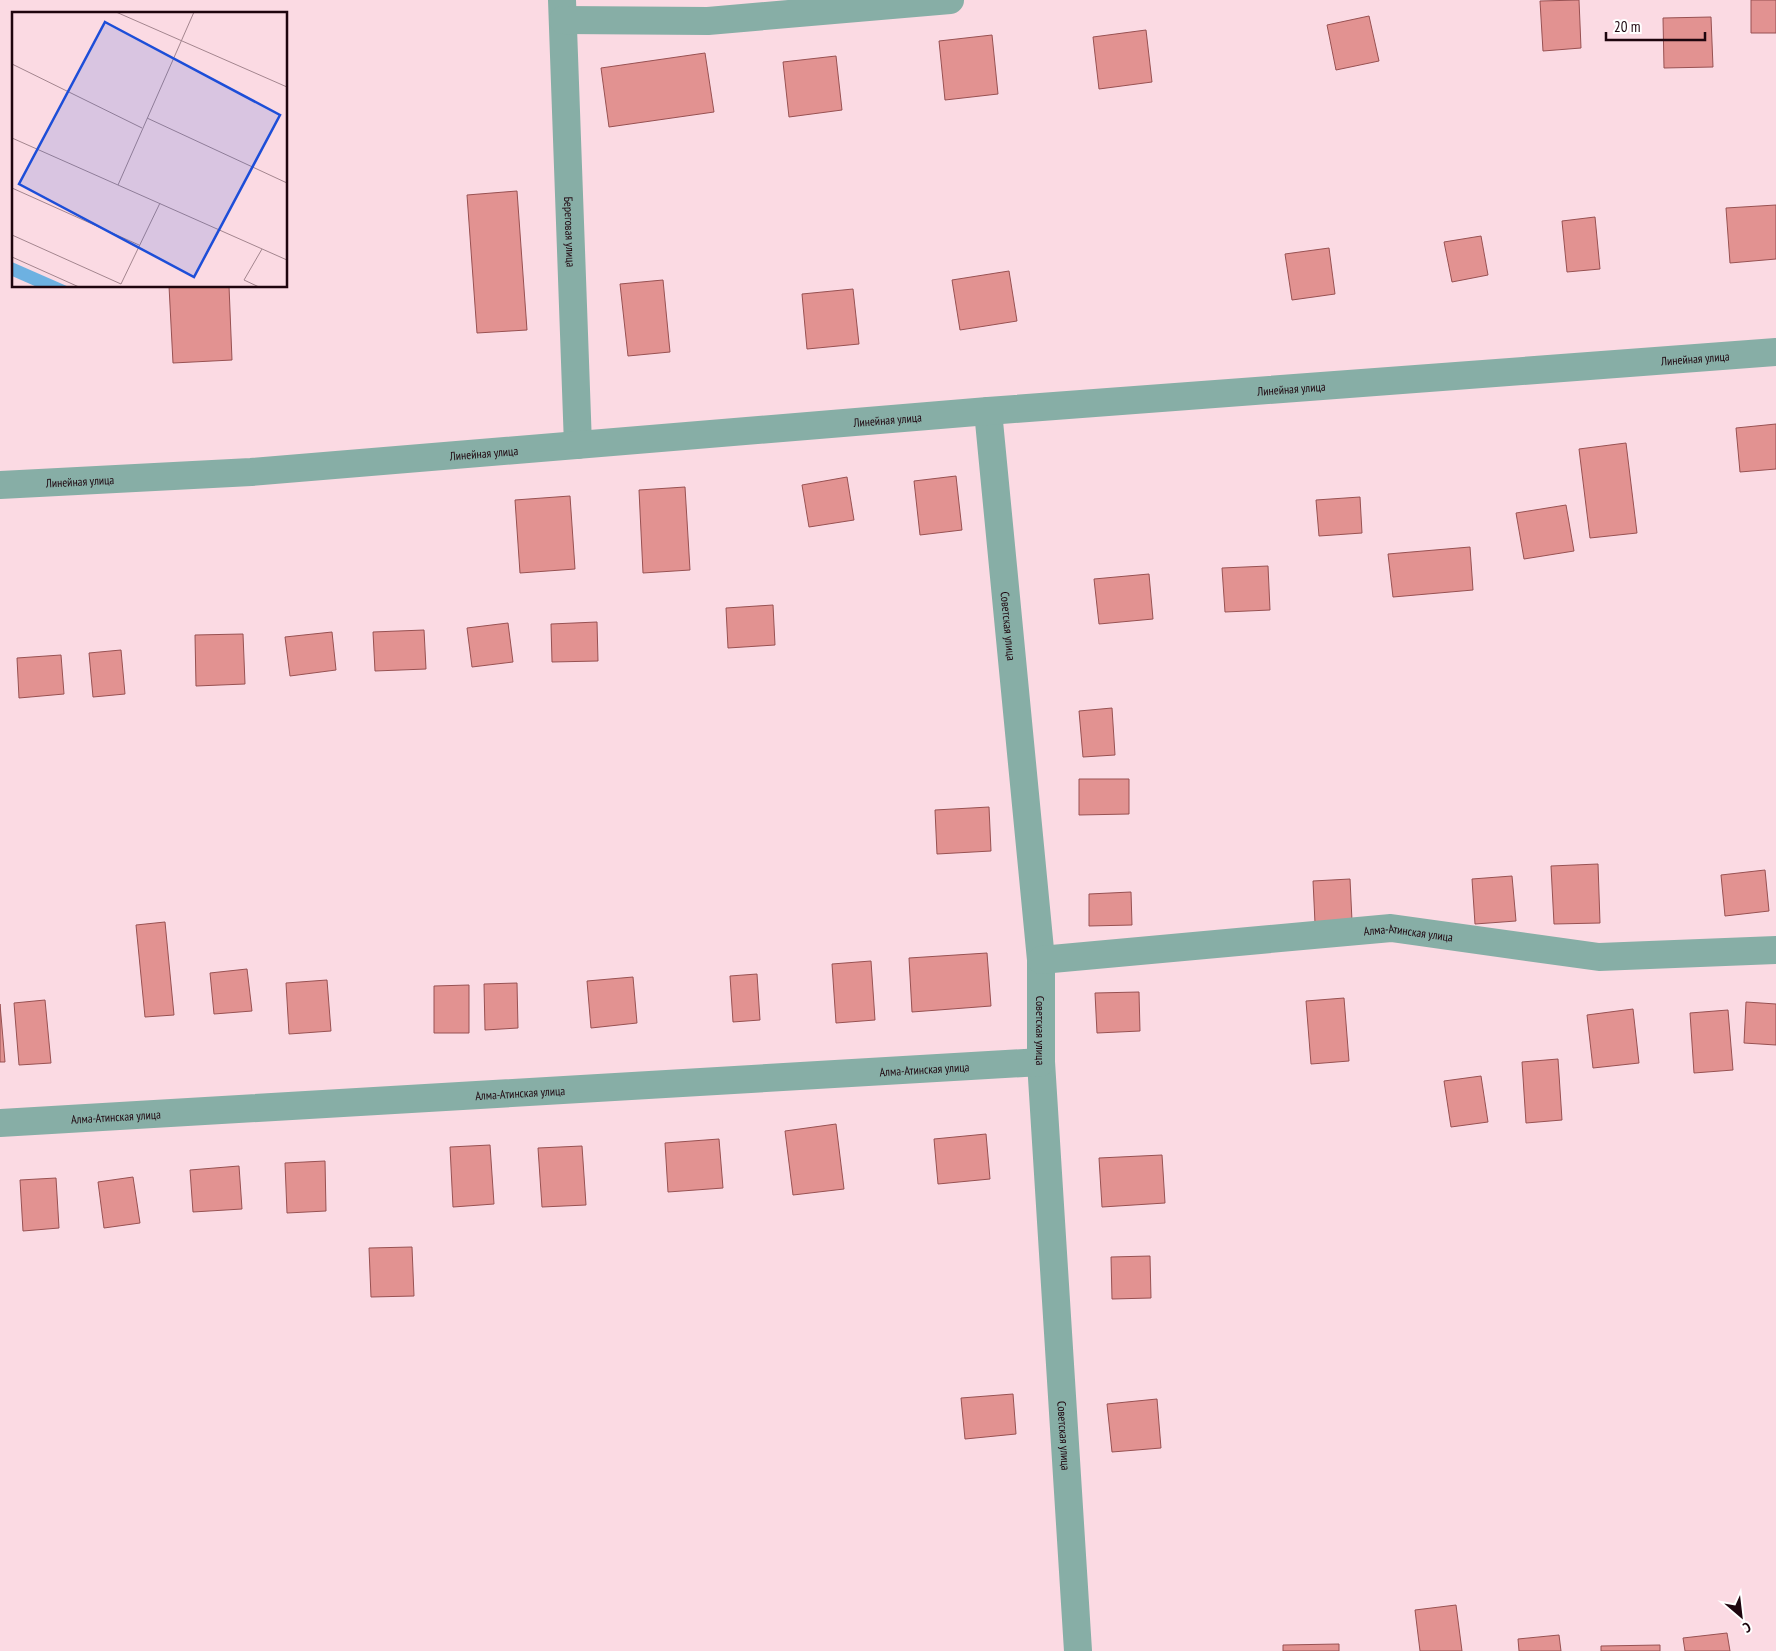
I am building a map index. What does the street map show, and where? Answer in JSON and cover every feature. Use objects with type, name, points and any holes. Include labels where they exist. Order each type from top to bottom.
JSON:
[{"type":"street","name":"Береговая улица","points":[[578,445],[562,10],[708,21],[950,0]]},
{"type":"street","name":"Линейная улица","points":[[0,485],[251,472],[988,411],[1776,352]]},
{"type":"street","name":"Советская улица","points":[[988,411],[1040,960],[1041,1062],[1078,1651]]},
{"type":"street","name":"Алма-Атинская улица","points":[[1040,960],[1391,928],[1599,957],[1776,950]]},
{"type":"street","name":"Алма-Атинская улица","points":[[0,1123],[1041,1062]]},
{"type":"building","points":[[1579,0],[1581,48],[1543,51],[1540,1]]},
{"type":"building","points":[[1751,0],[1776,0],[1776,33],[1751,33]]},
{"type":"building","points":[[1369,16],[1379,61],[1336,70],[1327,25]]},
{"type":"building","points":[[1711,17],[1713,67],[1664,68],[1663,18]]},
{"type":"building","points":[[1146,30],[1152,82],[1099,89],[1093,37]]},
{"type":"building","points":[[992,35],[998,94],[945,100],[939,41]]},
{"type":"building","points":[[705,53],[714,112],[609,127],[601,68]]},
{"type":"building","points":[[836,56],[842,110],[789,117],[783,62]]},
{"type":"building","points":[[517,191],[527,330],[477,333],[467,195]]},
{"type":"building","points":[[1776,205],[1776,259],[1730,263],[1726,208]]},
{"type":"building","points":[[1595,217],[1600,269],[1567,272],[1562,221]]},
{"type":"building","points":[[1481,236],[1488,275],[1452,282],[1444,242]]},
{"type":"building","points":[[1329,248],[1335,294],[1292,300],[1285,254]]},
{"type":"building","points":[[1009,271],[1017,321],[960,330],[952,280]]},
{"type":"building","points":[[663,280],[670,352],[628,356],[620,284]]},
{"type":"building","points":[[169,288],[229,288],[232,360],[173,363]]},
{"type":"building","points":[[853,289],[859,344],[807,349],[802,294]]},
{"type":"building","points":[[1776,424],[1776,469],[1740,472],[1736,428]]},
{"type":"building","points":[[1626,443],[1637,533],[1590,538],[1579,449]]},
{"type":"building","points":[[956,476],[962,530],[920,535],[914,481]]},
{"type":"building","points":[[847,477],[854,520],[809,527],[802,485]]},
{"type":"building","points":[[685,487],[690,570],[643,573],[639,490]]},
{"type":"building","points":[[570,496],[575,569],[520,573],[515,500]]},
{"type":"building","points":[[1360,497],[1362,533],[1319,536],[1316,500]]},
{"type":"building","points":[[1566,505],[1574,551],[1524,559],[1516,513]]},
{"type":"building","points":[[1470,547],[1473,590],[1393,597],[1388,554]]},
{"type":"building","points":[[1268,566],[1270,610],[1225,612],[1222,568]]},
{"type":"building","points":[[1149,574],[1153,619],[1099,624],[1094,579]]},
{"type":"building","points":[[773,605],[775,645],[728,648],[726,608]]},
{"type":"building","points":[[597,622],[598,661],[552,662],[551,624]]},
{"type":"building","points":[[508,623],[513,662],[472,667],[467,628]]},
{"type":"building","points":[[424,630],[426,669],[375,671],[373,632]]},
{"type":"building","points":[[332,632],[336,670],[290,676],[285,637]]},
{"type":"building","points":[[243,634],[245,684],[196,686],[195,635]]},
{"type":"building","points":[[121,650],[125,694],[93,697],[89,653]]},
{"type":"building","points":[[61,655],[64,694],[19,698],[17,658]]},
{"type":"building","points":[[1112,708],[1115,755],[1083,757],[1079,711]]},
{"type":"building","points":[[1079,779],[1129,779],[1129,814],[1079,815]]},
{"type":"building","points":[[989,807],[991,851],[937,854],[935,810]]},
{"type":"building","points":[[1598,864],[1600,923],[1554,924],[1551,866]]},
{"type":"building","points":[[1765,870],[1769,911],[1725,916],[1721,875]]},
{"type":"building","points":[[1512,876],[1516,921],[1475,924],[1472,879]]},
{"type":"building","points":[[1350,879],[1352,921],[1315,923],[1313,881]]},
{"type":"building","points":[[1131,892],[1132,925],[1089,926],[1089,894]]},
{"type":"building","points":[[165,922],[174,1015],[145,1017],[136,925]]},
{"type":"building","points":[[987,953],[991,1006],[912,1012],[909,958]]},
{"type":"building","points":[[871,961],[875,1020],[836,1023],[832,964]]},
{"type":"building","points":[[247,969],[252,1011],[214,1014],[210,973]]},
{"type":"building","points":[[757,974],[760,1020],[733,1022],[730,976]]},
{"type":"building","points":[[633,977],[637,1023],[591,1028],[587,981]]},
{"type":"building","points":[[327,980],[331,1031],[289,1034],[286,983]]},
{"type":"building","points":[[517,983],[518,1028],[485,1030],[484,984]]},
{"type":"building","points":[[469,985],[469,1033],[434,1033],[434,986]]},
{"type":"building","points":[[1139,992],[1140,1031],[1097,1033],[1095,993]]},
{"type":"building","points":[[1344,998],[1349,1061],[1311,1064],[1306,1001]]},
{"type":"building","points":[[45,1000],[51,1063],[19,1065],[14,1003]]},
{"type":"building","points":[[1746,1002],[1776,1004],[1776,1045],[1744,1043]]},
{"type":"building","points":[[0,1004],[5,1062],[0,1062]]},
{"type":"building","points":[[1633,1009],[1639,1063],[1593,1068],[1587,1015]]},
{"type":"building","points":[[1728,1010],[1733,1070],[1694,1073],[1690,1013]]},
{"type":"building","points":[[1558,1059],[1562,1120],[1526,1123],[1522,1062]]},
{"type":"building","points":[[1481,1076],[1488,1122],[1451,1127],[1444,1081]]},
{"type":"building","points":[[836,1124],[844,1189],[793,1195],[785,1131]]},
{"type":"building","points":[[986,1134],[990,1179],[938,1184],[934,1139]]},
{"type":"building","points":[[719,1139],[723,1188],[668,1192],[665,1143]]},
{"type":"building","points":[[490,1145],[494,1204],[453,1207],[450,1147]]},
{"type":"building","points":[[582,1146],[586,1205],[542,1207],[538,1148]]},
{"type":"building","points":[[1162,1155],[1165,1203],[1102,1207],[1099,1158]]},
{"type":"building","points":[[325,1161],[326,1211],[287,1213],[285,1163]]},
{"type":"building","points":[[239,1166],[242,1209],[193,1212],[190,1170]]},
{"type":"building","points":[[133,1177],[140,1223],[104,1228],[98,1182]]},
{"type":"building","points":[[56,1178],[59,1228],[23,1231],[20,1180]]},
{"type":"building","points":[[412,1247],[414,1296],[371,1297],[369,1248]]},
{"type":"building","points":[[1150,1256],[1151,1298],[1112,1299],[1111,1257]]},
{"type":"building","points":[[1013,1394],[1016,1434],[965,1439],[961,1398]]},
{"type":"building","points":[[1157,1399],[1161,1448],[1112,1452],[1107,1404]]},
{"type":"building","points":[[1456,1605],[1462,1651],[1420,1651],[1415,1610]]},
{"type":"building","points":[[1727,1633],[1730,1651],[1685,1651],[1683,1638]]},
{"type":"building","points":[[1559,1635],[1561,1651],[1519,1651],[1518,1639]]},
{"type":"building","points":[[1339,1644],[1339,1651],[1283,1651],[1283,1645]]},
{"type":"building","points":[[1660,1645],[1660,1651],[1601,1651],[1601,1646]]}]
